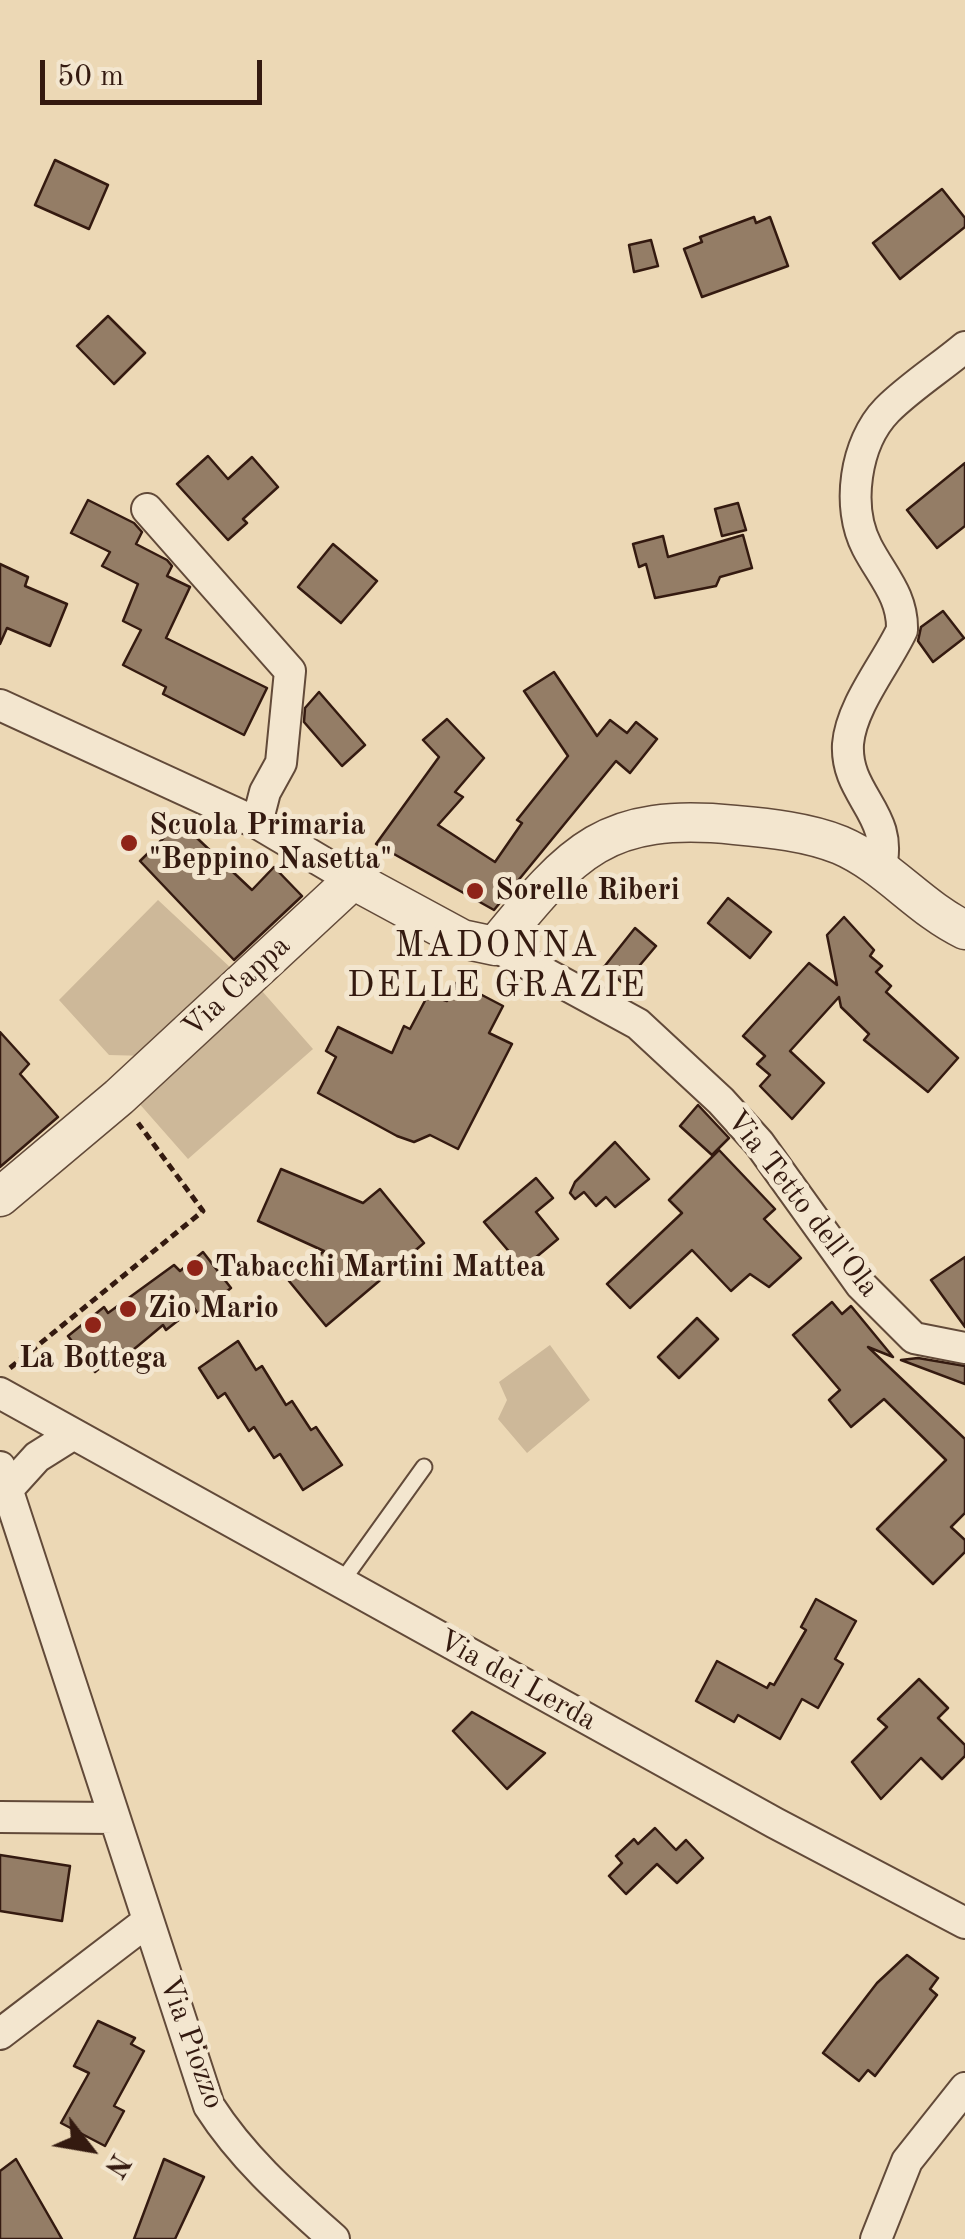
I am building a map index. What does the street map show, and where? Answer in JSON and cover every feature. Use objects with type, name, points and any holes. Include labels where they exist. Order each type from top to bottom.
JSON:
[{"type":"street","points":[[880,869],[887,846],[851,775],[848,741],[902,630],[902,610],[864,540],[855,504],[858,470],[885,412],[965,348]]},
{"type":"street","points":[[147,509],[290,671],[281,763],[265,792],[257,823]]},
{"type":"street","points":[[0,705],[257,823],[462,939],[495,946],[543,887],[580,852],[613,832],[651,823],[696,821],[772,828],[839,844],[880,869],[942,919],[965,930]]},
{"type":"street","name":"Via Cappa","points":[[0,1197],[119,1097],[353,880]]},
{"type":"street","name":"Via Tetto dell'Ola","points":[[495,946],[638,1024],[721,1102],[758,1143],[861,1285],[914,1338],[965,1348]]},
{"type":"street","name":"Via dei Lerda","points":[[0,1393],[340,1584],[960,1914]]},
{"type":"street","points":[[4,1478],[72,1435]]},
{"type":"street","name":"Via Piozzo","points":[[4,1478],[209,2106],[228,2136],[269,2181],[334,2239]]},
{"type":"street","points":[[0,1817],[114,1818]]},
{"type":"street","points":[[0,2034],[148,1921]]},
{"type":"street","points":[[876,2239],[907,2161],[965,2088]]},
{"type":"lane","points":[[340,1584],[424,1467]]},
{"type":"path","points":[[0,1377],[51,1330],[203,1211],[119,1097]]},
{"type":"shaded area","points":[[158,900],[233,970],[148,1056],[109,1055],[59,1000]]},
{"type":"shaded area","points":[[262,991],[313,1049],[188,1159],[137,1101]]},
{"type":"shaded area","points":[[550,1345],[590,1400],[527,1453],[498,1419],[507,1400],[499,1382]]},
{"type":"building","points":[[55,160],[108,185],[89,229],[35,205]]},
{"type":"building","points":[[942,189],[965,218],[965,227],[900,279],[873,243]]},
{"type":"building","points":[[754,217],[756,223],[770,217],[788,266],[702,297],[684,249],[702,242],[700,237]]},
{"type":"building","points":[[651,240],[658,266],[634,272],[629,245]]},
{"type":"building","points":[[108,316],[145,353],[114,384],[77,346]]},
{"type":"building","points":[[208,456],[228,479],[252,457],[278,487],[243,519],[247,523],[228,540],[177,484]]},
{"type":"building","points":[[965,463],[965,526],[937,548],[907,510]]},
{"type":"building","points":[[88,500],[134,523],[142,532],[136,544],[167,560],[172,566],[167,576],[190,587],[166,638],[267,688],[244,735],[163,694],[166,687],[123,665],[141,630],[123,621],[138,584],[102,566],[110,552],[71,533]]},
{"type":"building","points":[[738,503],[746,530],[722,536],[715,509]]},
{"type":"building","points":[[743,535],[752,568],[720,577],[716,586],[655,598],[646,564],[639,567],[633,544],[663,536],[668,557]]},
{"type":"building","points":[[333,544],[377,581],[341,623],[298,587]]},
{"type":"building","points":[[0,564],[28,577],[25,586],[67,604],[50,646],[7,628],[0,644]]},
{"type":"building","points":[[943,611],[964,638],[933,662],[918,641],[921,627]]},
{"type":"building","points":[[554,672],[597,736],[610,720],[627,733],[636,722],[657,739],[630,773],[616,761],[494,910],[376,844],[439,757],[423,740],[447,719],[484,758],[455,792],[463,797],[438,825],[495,862],[522,823],[517,820],[568,756],[524,691]]},
{"type":"building","points":[[319,692],[365,745],[342,766],[304,722],[305,708]]},
{"type":"building","points":[[180,822],[252,890],[274,867],[302,896],[234,960],[140,861]]},
{"type":"building","points":[[728,898],[771,932],[750,958],[708,923]]},
{"type":"building","points":[[844,917],[874,950],[870,956],[882,966],[876,972],[891,986],[886,992],[958,1058],[928,1092],[864,1040],[869,1034],[841,1007],[839,997],[790,1051],[824,1083],[792,1119],[760,1086],[770,1075],[757,1064],[765,1056],[743,1036],[809,963],[837,985],[827,935]]},
{"type":"building","points":[[635,928],[656,946],[624,984],[604,967]]},
{"type":"building","points":[[457,982],[503,1006],[489,1033],[512,1044],[458,1149],[430,1135],[414,1142],[397,1136],[318,1093],[336,1057],[326,1051],[338,1027],[392,1053],[404,1026],[410,1029],[428,995],[447,1001]]},
{"type":"building","points":[[0,1032],[29,1064],[20,1074],[58,1117],[0,1167]]},
{"type":"building","points":[[698,1105],[729,1138],[712,1155],[680,1126]]},
{"type":"building","points":[[615,1142],[649,1179],[615,1207],[606,1197],[596,1206],[584,1192],[575,1199],[570,1193],[575,1182]]},
{"type":"building","points":[[719,1150],[775,1209],[764,1219],[801,1258],[769,1287],[750,1274],[731,1291],[692,1250],[630,1308],[607,1284],[682,1213],[669,1200]]},
{"type":"building","points":[[281,1169],[363,1203],[380,1189],[424,1243],[326,1326],[289,1281],[324,1251],[258,1221]]},
{"type":"building","points":[[536,1178],[553,1198],[536,1212],[558,1239],[523,1268],[484,1222]]},
{"type":"building","points":[[203,1252],[231,1288],[198,1314],[194,1308],[166,1330],[163,1325],[127,1355],[123,1349],[95,1372],[68,1336],[104,1307],[108,1313],[174,1265],[180,1271]]},
{"type":"building","points":[[965,1257],[965,1327],[931,1280]]},
{"type":"building","points":[[832,1302],[842,1314],[851,1306],[893,1357],[868,1347],[965,1439],[965,1513],[951,1527],[965,1540],[965,1552],[933,1584],[877,1529],[946,1460],[884,1399],[851,1427],[829,1400],[840,1390],[793,1335]]},
{"type":"building","points":[[697,1318],[718,1339],[679,1378],[658,1357]]},
{"type":"building","points":[[238,1341],[256,1370],[262,1366],[286,1405],[292,1401],[342,1465],[303,1490],[280,1454],[274,1458],[254,1427],[249,1431],[225,1393],[218,1398],[199,1368]]},
{"type":"building","points":[[918,1358],[965,1366],[965,1384],[901,1360]]},
{"type":"building","points":[[816,1599],[856,1621],[835,1659],[843,1664],[818,1708],[802,1699],[780,1739],[738,1715],[734,1722],[696,1701],[717,1661],[767,1688],[770,1683],[774,1685],[806,1630],[801,1627]]},
{"type":"building","points":[[919,1679],[948,1708],[938,1718],[965,1745],[965,1756],[942,1779],[921,1758],[881,1799],[852,1762],[887,1727],[878,1719]]},
{"type":"building","points":[[472,1712],[545,1753],[507,1789],[453,1731]]},
{"type":"building","points":[[655,1828],[676,1850],[686,1840],[703,1858],[677,1883],[657,1864],[626,1894],[609,1876],[622,1863],[616,1856],[634,1839],[638,1844]]},
{"type":"building","points":[[0,1855],[70,1866],[62,1921],[0,1911]]},
{"type":"building","points":[[907,1955],[938,1978],[930,1989],[937,1995],[875,2076],[868,2070],[859,2081],[823,2053],[877,1983]]},
{"type":"building","points":[[98,2021],[135,2038],[131,2044],[144,2051],[114,2106],[124,2111],[105,2146],[61,2123],[89,2073],[74,2066]]},
{"type":"building","points":[[16,2159],[62,2239],[0,2239],[0,2171]]},
{"type":"building","points":[[164,2159],[204,2177],[175,2239],[134,2239]]},
{"type":"place","name":"Scuola Primaria \"Beppino Nasetta\"","points":[[129,843]]},
{"type":"place","name":"Sorelle Riberi","points":[[475,891]]},
{"type":"place","name":"Tabacchi Martini Mattea","points":[[195,1268]]},
{"type":"place","name":"Zio Mario","points":[[128,1309]]},
{"type":"place","name":"La Bottega","points":[[93,1325]]},
{"type":"district","name":"MADONNA DELLE GRAZIE","points":[[497,967]]}]
